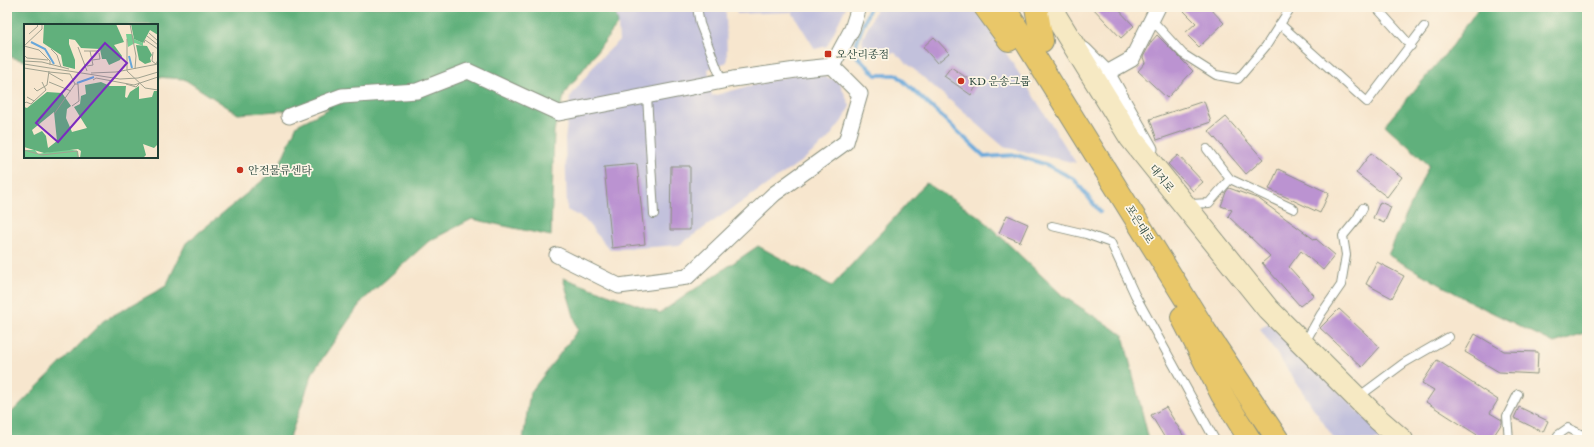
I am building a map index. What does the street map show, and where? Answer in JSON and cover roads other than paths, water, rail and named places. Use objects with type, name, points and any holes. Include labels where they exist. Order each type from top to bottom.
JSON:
[{"type":"highway","points":[[985,7],[997,22],[1092,162],[1169,293],[1222,394],[1250,440]]},
{"type":"highway","name":"포은대로","points":[[1004,7],[1206,332],[1278,440]]},
{"type":"highway","name":"포은대로","points":[[1019,7],[1042,41],[1163,238],[1290,440]]},
{"type":"highway","points":[[1036,7],[1042,41]]},
{"type":"highway","points":[[1092,162],[1112,179]]},
{"type":"highway","points":[[1158,254],[1169,293]]},
{"type":"main road","name":"대지로","points":[[1050,7],[1130,137],[1268,309],[1379,420],[1402,440]]},
{"type":"street","points":[[832,66],[852,29],[859,7]]},
{"type":"street","points":[[1107,73],[1132,59],[1155,14]]},
{"type":"street","name":"대지로","points":[[1069,38],[1107,73],[1147,145],[1268,309]]},
{"type":"street","points":[[289,116],[342,96],[417,91],[468,71],[559,114],[722,81],[832,66]]},
{"type":"street","points":[[557,255],[619,286],[687,277],[774,194],[846,142],[860,94],[832,66]]},
{"type":"lane","points":[[697,7],[700,24],[722,81]]},
{"type":"lane","points":[[1155,14],[1182,54],[1216,74],[1238,79],[1266,46],[1292,7]]},
{"type":"lane","points":[[1376,7],[1411,46]]},
{"type":"lane","points":[[1280,24],[1367,102],[1424,27]]},
{"type":"lane","points":[[647,96],[654,214]]},
{"type":"lane","points":[[1208,149],[1230,179],[1294,209]]},
{"type":"lane","points":[[1191,204],[1209,203],[1230,179]]},
{"type":"lane","points":[[1303,345],[1321,314],[1341,285],[1346,255],[1343,236],[1357,219],[1363,208]]},
{"type":"lane","points":[[1052,226],[1086,234],[1111,243],[1135,295],[1215,440]]},
{"type":"lane","points":[[1357,398],[1404,363],[1449,337]]},
{"type":"lane","points":[[1509,440],[1507,416],[1518,394]]},
{"type":"lane","points":[[1556,440],[1558,435],[1568,428],[1587,437]]},
{"type":"waterway","points":[[870,7],[853,52],[876,75],[897,75],[985,157],[1016,155],[1047,165],[1074,179],[1100,212]]},
{"type":"place","name":"오산리종점","points":[[828,54]]},
{"type":"place","name":"KD 운송그룹","points":[[961,81]]},
{"type":"place","name":"안전물류센타","points":[[240,170]]}]
